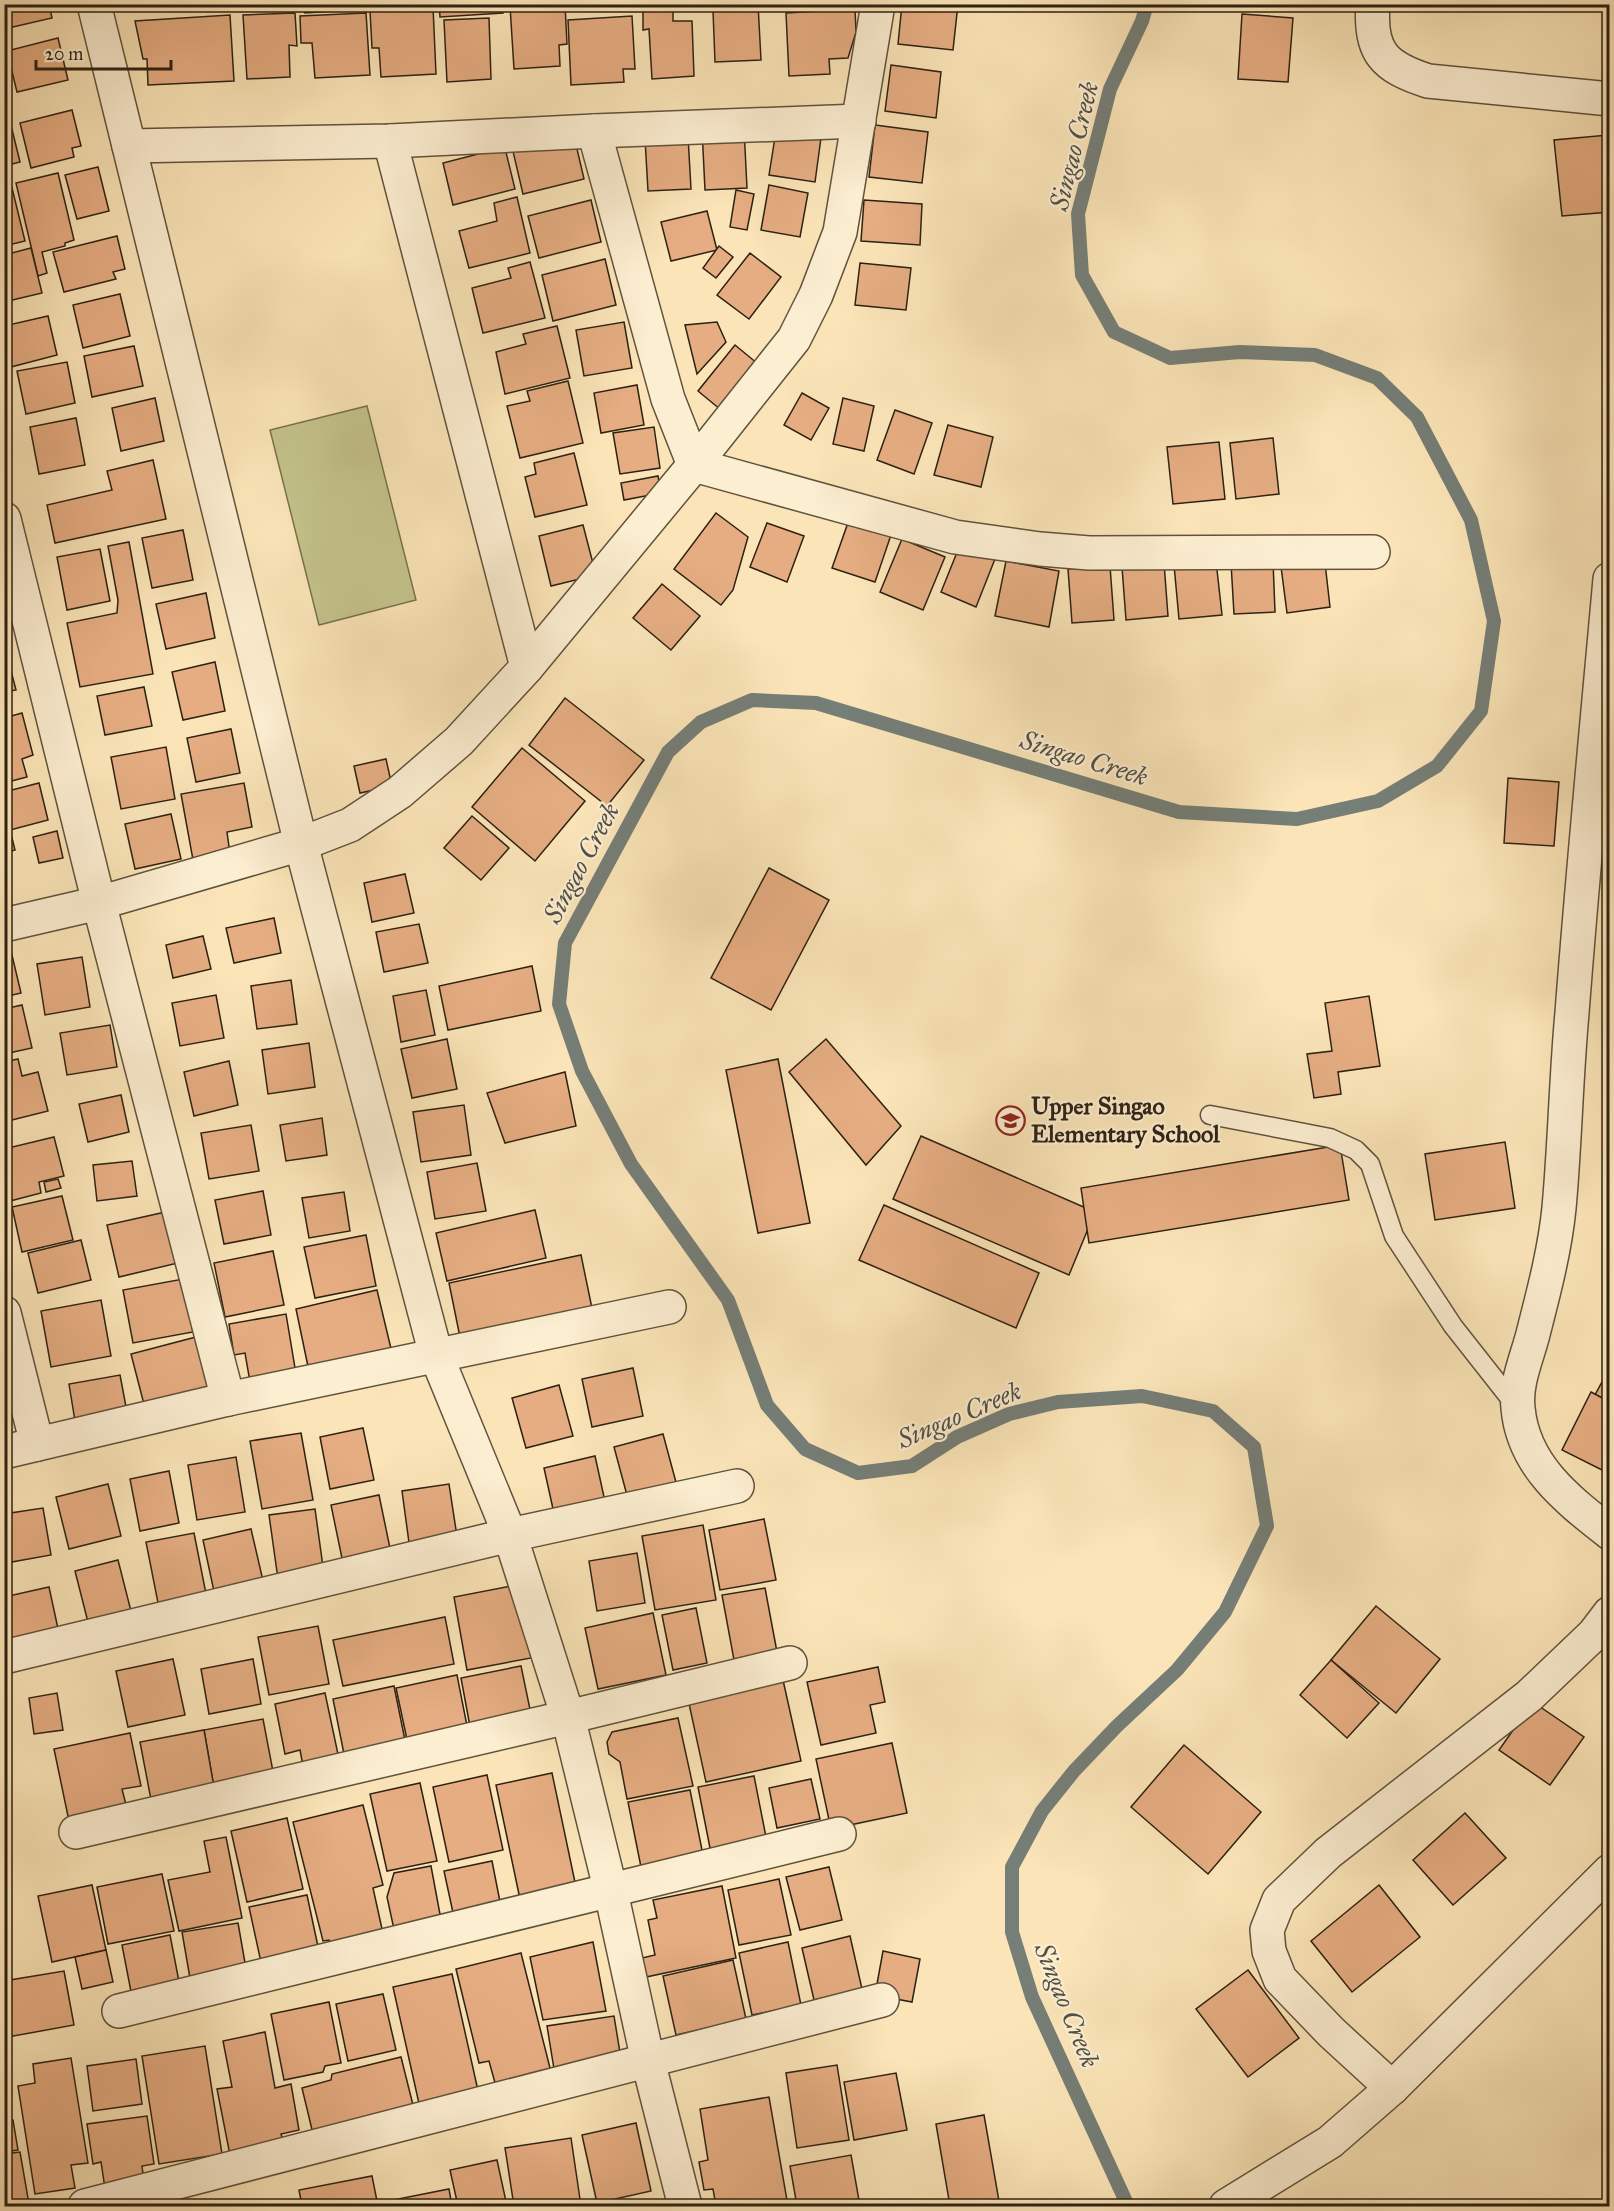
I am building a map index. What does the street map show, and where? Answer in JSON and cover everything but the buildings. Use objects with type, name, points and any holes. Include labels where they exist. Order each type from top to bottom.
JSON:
[{"type":"street","points":[[94,4],[301,844],[436,1355],[510,1535],[568,1718],[611,1892],[648,2061],[685,2206]]},
{"type":"street","points":[[4,926],[99,903],[301,844],[350,825],[400,792],[459,741],[527,667],[694,465],[794,339],[816,295],[840,232],[878,4]]},
{"type":"street","points":[[1373,4],[1372,24],[1377,46],[1387,62],[1403,73],[1428,81],[1610,99]]},
{"type":"street","points":[[129,146],[390,141],[859,121]]},
{"type":"street","points":[[594,131],[668,399],[694,465]]},
{"type":"street","points":[[390,141],[527,667]]},
{"type":"street","points":[[694,465],[955,537],[1040,549],[1089,553],[1374,552]]},
{"type":"street","points":[[4,519],[99,903],[228,1399]]},
{"type":"street","points":[[1610,579],[1571,1015],[1559,1210],[1548,1275],[1520,1381],[1517,1407],[1530,1455],[1545,1475],[1576,1507],[1610,1533]]},
{"type":"street","points":[[4,1452],[228,1399],[669,1307]]},
{"type":"street","points":[[4,1313],[37,1444]]},
{"type":"street","points":[[4,1657],[510,1535],[737,1486]]},
{"type":"street","points":[[1392,2088],[1331,2032],[1280,1979],[1269,1951],[1267,1930],[1279,1900],[1328,1853],[1529,1696],[1594,1634],[1610,1613]]},
{"type":"street","points":[[76,1832],[568,1718],[790,1663]]},
{"type":"street","points":[[119,2012],[839,1834]]},
{"type":"street","points":[[1226,2206],[1330,2142],[1392,2088],[1610,1871]]},
{"type":"street","points":[[85,2206],[882,2000]]},
{"type":"lane","points":[[1210,1115],[1330,1138],[1356,1150],[1370,1164],[1394,1236],[1453,1326],[1517,1407]]},
{"type":"shaded area","points":[[367,406],[416,600],[319,625],[270,430]]},
{"type":"waterway","name":"Singao Creek","points":[[1128,2206],[1032,1997],[1012,1932],[1012,1867],[1042,1811],[1074,1771],[1117,1726],[1177,1670],[1225,1612],[1267,1526],[1254,1447],[1213,1411],[1142,1396],[1058,1402],[1009,1414],[957,1437],[912,1466],[858,1473],[805,1449],[767,1405],[728,1300],[631,1164],[582,1071],[559,1004],[565,943],[668,752],[701,722],[752,700],[816,703],[1179,812],[1297,819],[1378,801],[1437,766],[1481,711],[1494,621],[1471,520],[1417,417],[1377,378],[1315,355],[1240,352],[1170,358],[1114,332],[1082,275],[1078,214],[1110,89],[1142,21],[1147,4]]},
{"type":"place","name":"Upper Singao Elementary School","points":[[1010,1120]]}]
